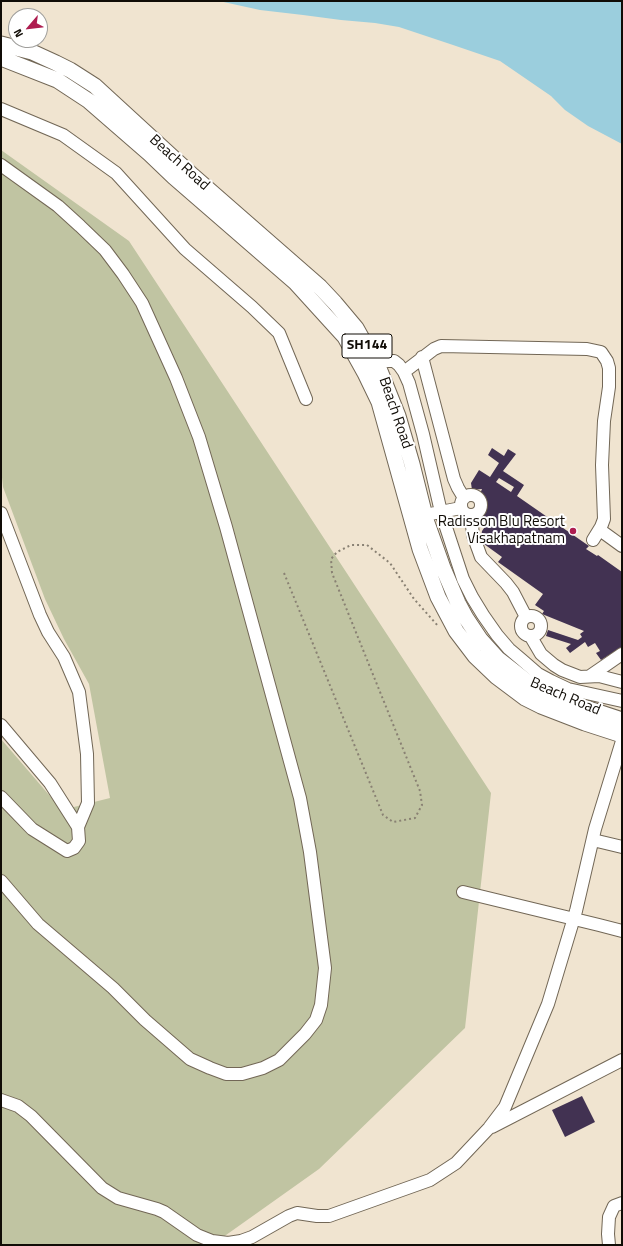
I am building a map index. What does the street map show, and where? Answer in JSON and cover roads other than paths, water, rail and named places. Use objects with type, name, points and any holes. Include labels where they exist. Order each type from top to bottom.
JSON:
[{"type":"main road","name":"Beach Road","points":[[1,44],[32,52],[70,70],[94,86],[193,176],[320,287],[356,328],[380,371],[398,416],[425,515],[443,568],[458,603],[480,639],[498,659],[530,684],[574,704],[622,720]]},
{"type":"main road","name":"SH144","points":[[1,58],[57,80],[89,101],[294,282],[344,337],[365,373],[379,402],[420,549],[438,597],[456,631],[475,656],[497,677],[525,698],[541,706],[585,723],[622,735]]},
{"type":"main road","points":[[402,485],[417,483]]},
{"type":"street","points":[[1,110],[63,135],[116,173],[185,249],[252,307],[279,333],[306,399]]},
{"type":"street","points":[[1,165],[58,206],[105,250],[124,274],[142,303],[176,378],[199,437],[226,527],[300,798],[310,852],[324,968],[320,1005],[316,1020],[305,1034],[279,1060],[263,1068],[242,1074],[226,1074],[210,1068],[190,1058],[146,1020],[113,988],[38,924],[1,881]]},
{"type":"street","points":[[404,372],[422,357],[441,346],[587,349],[601,352],[607,361],[609,376],[608,402],[604,421],[602,465],[604,519],[596,535],[622,546]]},
{"type":"street","points":[[422,357],[454,479],[463,503],[465,514],[471,516],[478,514],[482,508],[481,501],[477,496],[470,495],[463,503],[441,512],[425,515]]},
{"type":"street","points":[[376,363],[387,360],[394,361],[404,372],[409,383],[423,434],[441,512],[453,550],[466,585],[483,615],[505,644],[538,674],[568,689],[622,701]]},
{"type":"street","points":[[1,513],[40,615],[48,632],[64,657],[78,692],[87,754],[88,803],[78,827]]},
{"type":"street","points":[[471,516],[473,536],[481,557],[513,592],[526,617]]},
{"type":"street","points":[[494,654],[505,644],[526,634],[537,634],[541,629],[540,622],[533,616],[523,619],[520,625],[526,634],[541,654],[554,666],[580,677],[600,676],[622,682]]},
{"type":"street","points":[[590,676],[622,654]]},
{"type":"street","points":[[1,725],[50,783],[78,827],[80,841],[74,848],[67,851],[32,828],[1,797]]},
{"type":"street","points":[[1,1100],[18,1106],[31,1116],[102,1188],[118,1198],[164,1212],[197,1235],[212,1241],[228,1243],[241,1241],[252,1237],[297,1212],[317,1216],[329,1216],[430,1180],[456,1162],[489,1128],[505,1107],[548,1004],[576,911],[593,840],[622,741]]},
{"type":"street","points":[[593,840],[622,847]]},
{"type":"street","points":[[463,892],[622,931]]},
{"type":"street","points":[[489,1128],[622,1060]]},
{"type":"street","points":[[609,1245],[609,1218],[614,1206],[622,1203]]},
{"type":"water","points":[[219,1],[622,1],[622,144],[588,126],[565,110],[551,96],[500,61],[399,27],[260,10]]},
{"type":"place","name":"Radisson Blu Resort Visakhapatnam","points":[[573,531]]}]
